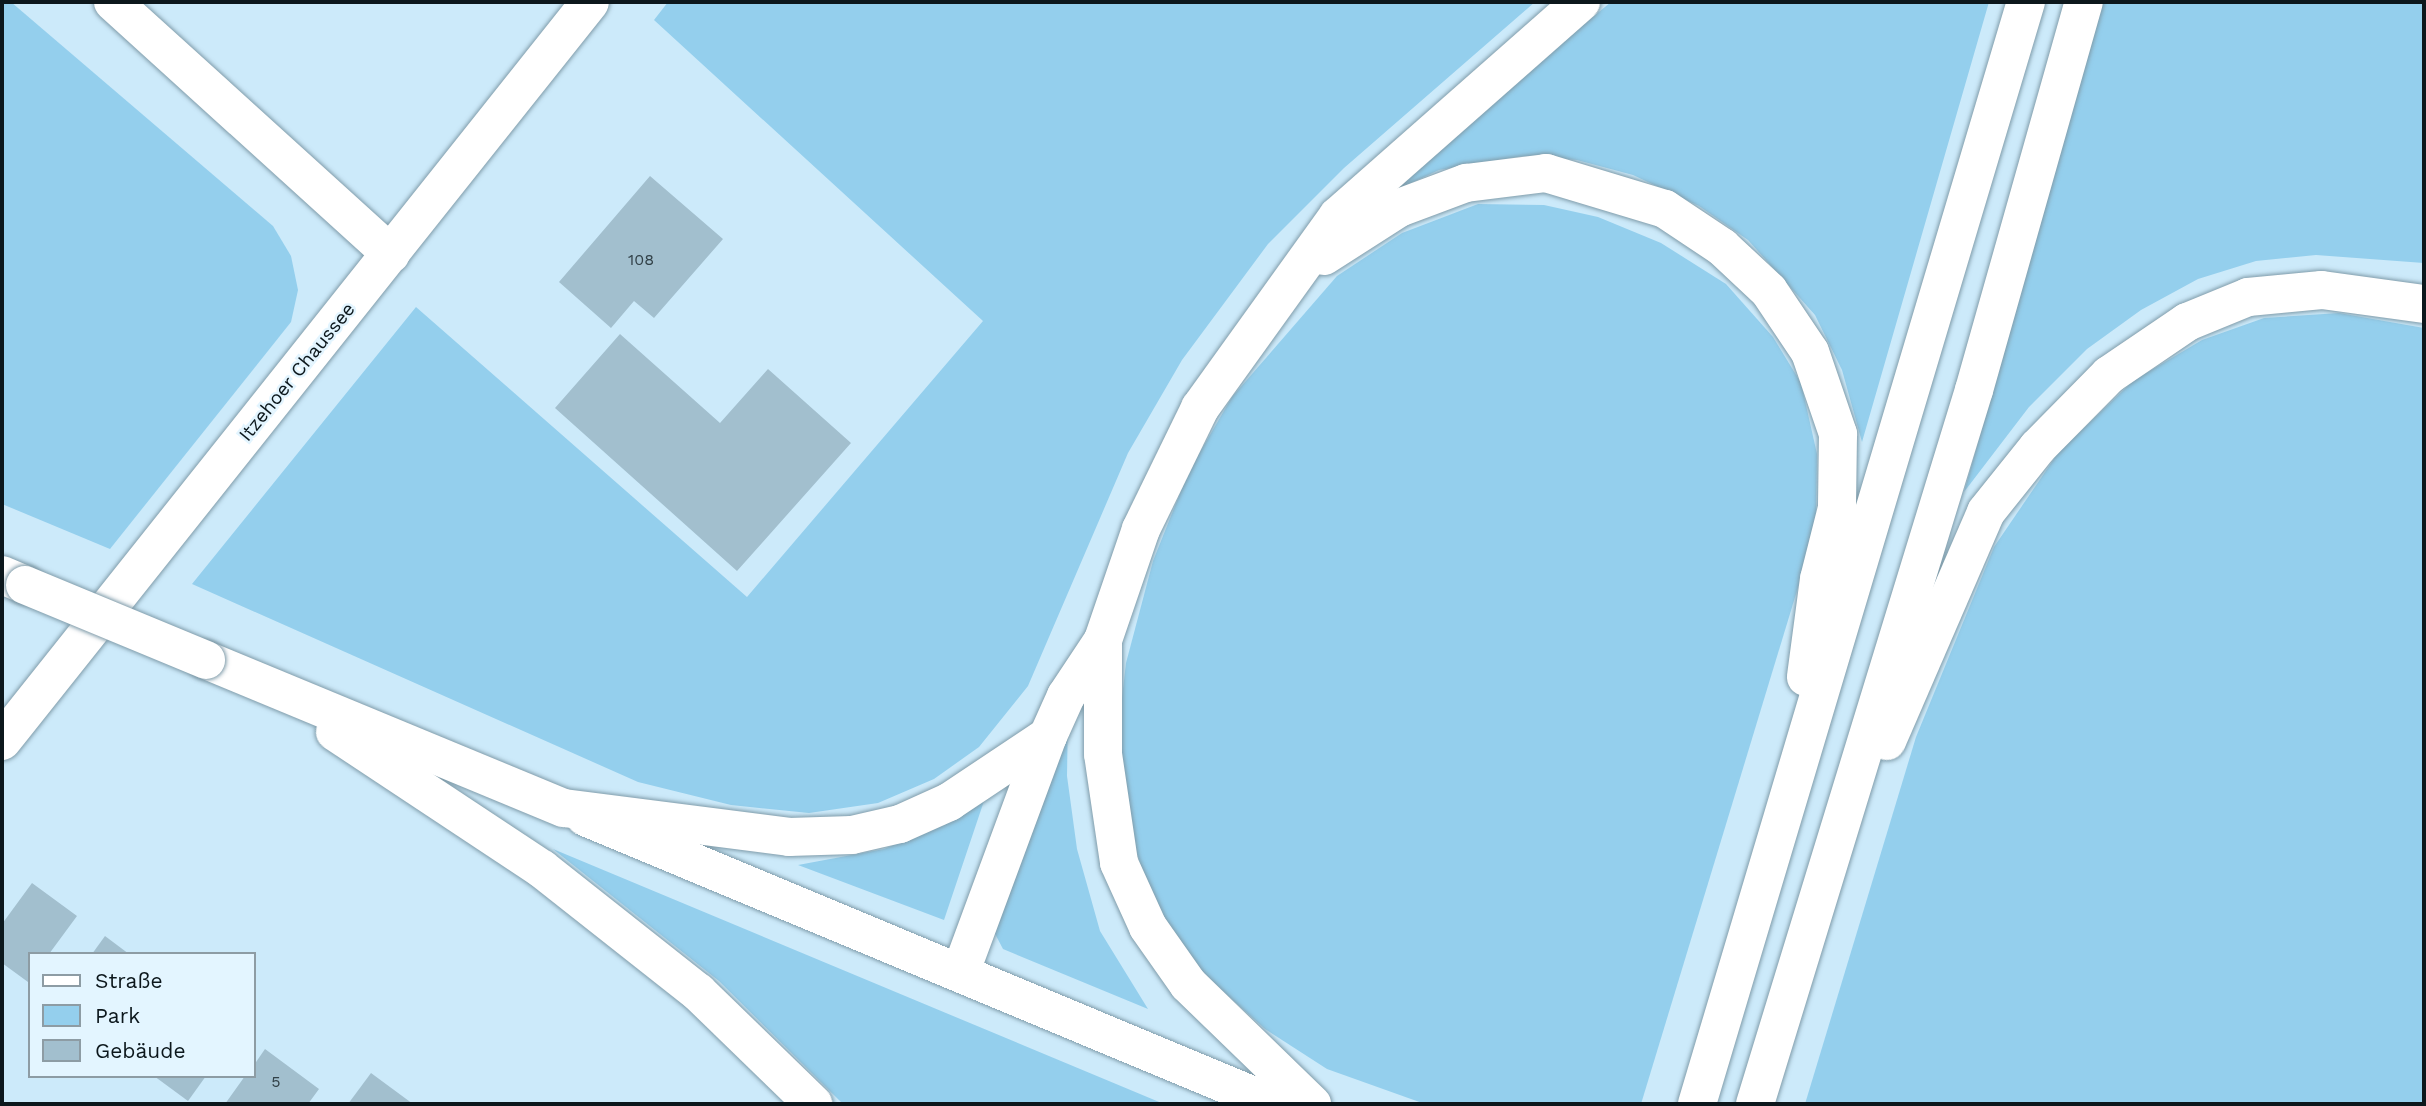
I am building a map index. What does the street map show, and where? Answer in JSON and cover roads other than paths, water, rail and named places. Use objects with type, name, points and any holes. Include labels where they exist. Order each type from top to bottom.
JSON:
[{"type":"main road","points":[[113,2],[391,254]]},
{"type":"main road","name":"Itzehoer Chaussee","points":[[2,741],[590,2]]},
{"type":"main road","points":[[961,971],[1048,736],[1066,696],[1103,640],[1141,529],[1200,408],[1300,274],[1338,216],[1581,2]]},
{"type":"main road","points":[[1697,1104],[2026,2]]},
{"type":"main road","points":[[1755,1104],[1807,927],[1974,390],[2084,2]]},
{"type":"main road","points":[[1300,274],[1399,208],[1466,183],[1546,173],[1665,209],[1723,247],[1769,291],[1810,352],[1828,392],[1842,468],[1819,579],[1791,791]]},
{"type":"main road","points":[[1807,927],[1986,512],[2038,447],[2100,384],[2187,322],[2248,297],[2322,290],[2424,304]]},
{"type":"main road","points":[[14,580],[961,971],[1273,1104]]},
{"type":"main road","points":[[1103,640],[1103,754],[1119,863],[1149,927],[1188,984],[1311,1104]]},
{"type":"main road","points":[[261,682],[542,869],[698,992],[813,1104]]},
{"type":"main road","points":[[564,808],[789,837],[852,835],[900,824],[949,802],[1048,736]]}]
